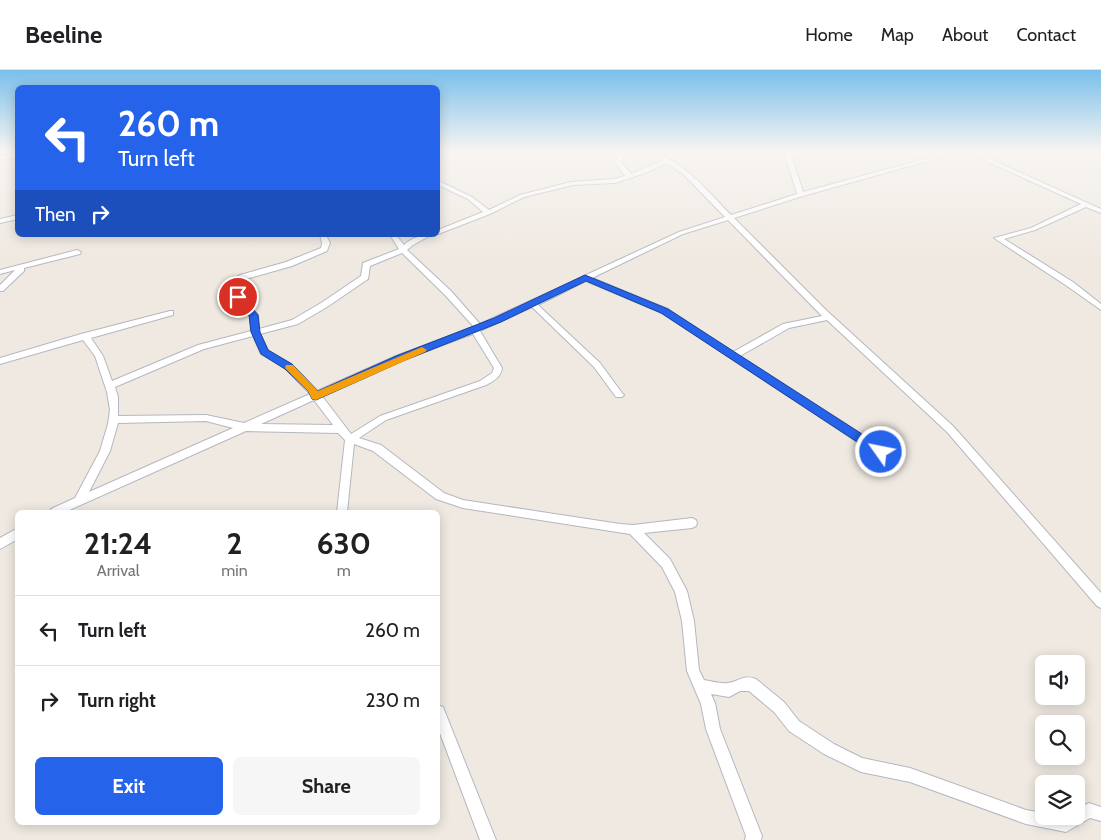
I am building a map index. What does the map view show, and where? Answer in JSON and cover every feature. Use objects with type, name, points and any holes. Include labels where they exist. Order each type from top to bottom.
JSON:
[{"type":"street","points":[[447,187],[470,198],[488,213]]},
{"type":"street","points":[[440,231],[488,213],[522,196],[558,187]]},
{"type":"street","points":[[699,187],[727,218],[829,317],[950,429],[1101,602]]},
{"type":"street","points":[[799,187],[802,195]]},
{"type":"street","points":[[59,510],[399,358],[477,329],[681,233],[831,187]]},
{"type":"street","points":[[1048,187],[1101,211]]},
{"type":"street","points":[[1087,204],[1033,229],[998,238],[1070,284],[1101,308]]},
{"type":"street","points":[[0,221],[15,218]]},
{"type":"street","points":[[324,237],[326,243],[324,249],[289,264],[243,277],[232,284],[238,297],[254,315],[255,332],[264,352],[289,367],[312,389],[350,439],[377,448],[440,496],[463,504],[633,530],[692,523]]},
{"type":"street","points":[[350,439],[383,418],[483,383],[498,373],[498,368],[477,329],[448,293],[403,250],[394,237]]},
{"type":"street","points":[[109,386],[201,347],[295,322],[365,277],[366,265],[403,250],[410,243],[424,237]]},
{"type":"street","points":[[0,272],[77,252]]},
{"type":"street","points":[[0,288],[4,279],[24,266]]},
{"type":"street","points":[[585,278],[665,311],[881,452]]},
{"type":"street","points":[[533,304],[597,365],[619,395]]},
{"type":"street","points":[[0,361],[170,313]]},
{"type":"street","points":[[734,355],[786,326],[829,317]]},
{"type":"street","points":[[79,501],[105,448],[113,420],[113,398],[101,357],[95,346],[84,336]]},
{"type":"street","points":[[113,420],[206,418],[244,427],[341,429]]},
{"type":"street","points":[[342,510],[350,439]]},
{"type":"street","points":[[633,530],[666,563],[681,591],[688,621],[693,671],[708,703],[713,728],[754,836],[753,840]]},
{"type":"street","points":[[0,544],[15,535]]},
{"type":"street","points":[[700,686],[729,690],[739,684],[750,684],[779,707],[794,726],[829,749],[861,765],[910,775],[1026,817],[1066,824],[1089,810],[1101,814]]},
{"type":"street","points":[[440,717],[488,840]]},
{"type":"slow traffic","points":[[290,368],[312,389],[316,396],[399,358],[422,350]]},
{"type":"route","points":[[238,297],[254,315],[255,332],[264,352],[289,367],[312,389],[316,396],[399,358],[475,330],[574,285],[585,278],[665,311],[881,452]]}]
